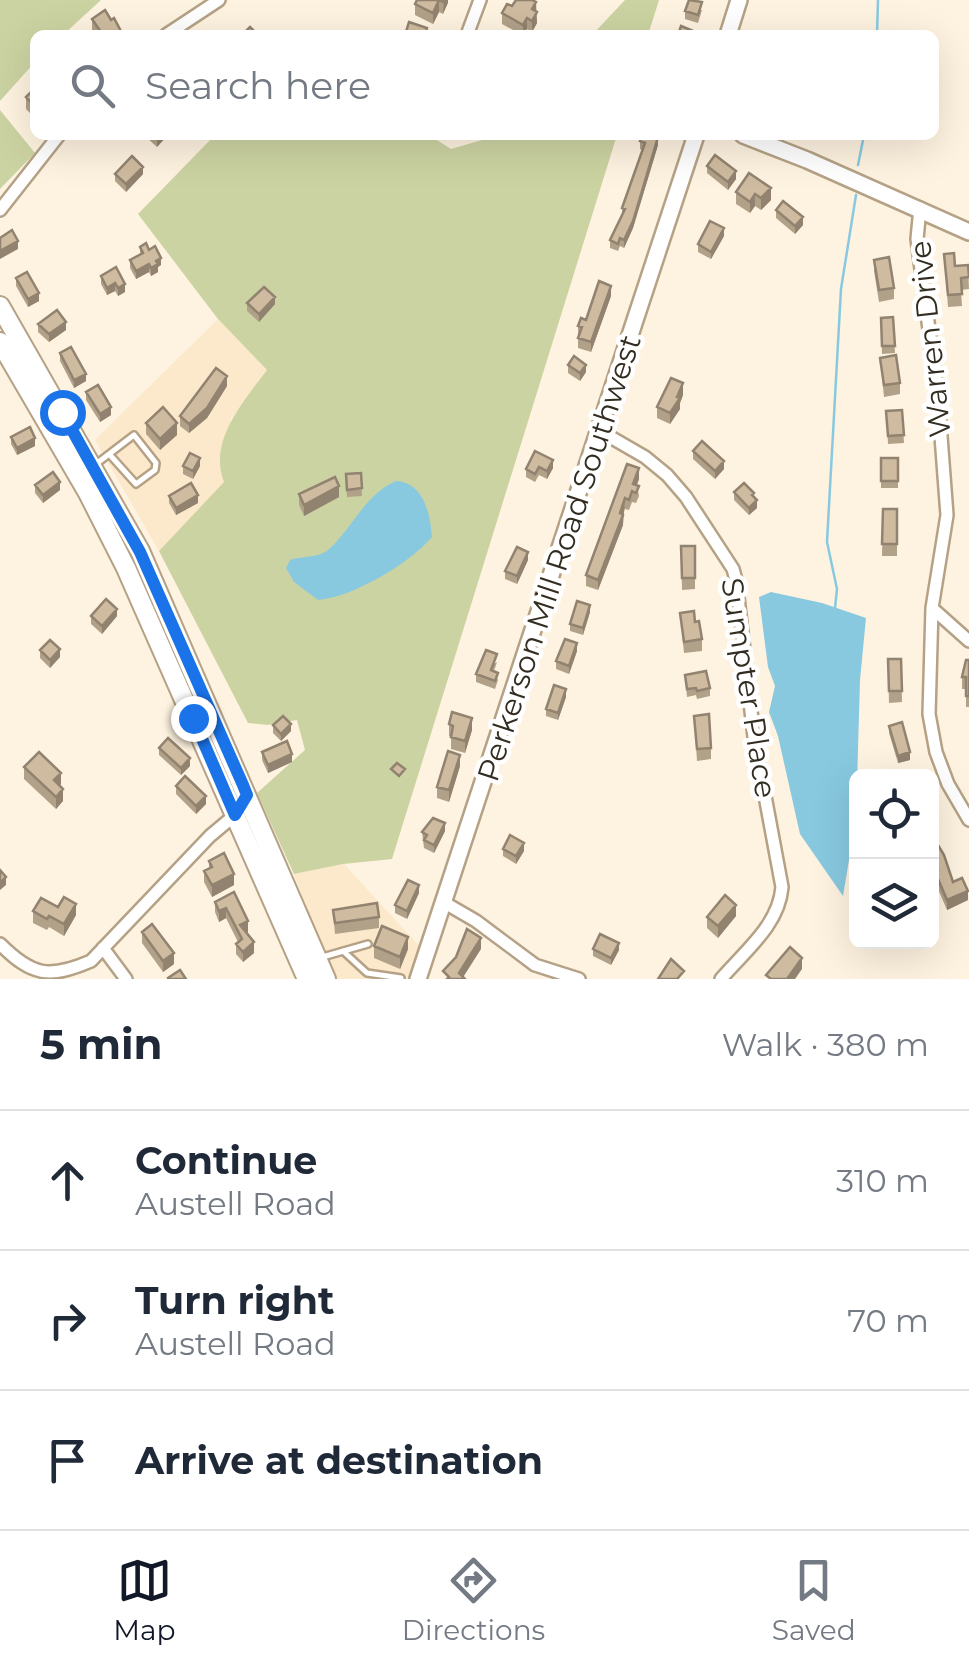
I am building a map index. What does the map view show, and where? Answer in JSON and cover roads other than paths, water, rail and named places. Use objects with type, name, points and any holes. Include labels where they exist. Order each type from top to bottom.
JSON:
[{"type":"main road","points":[[0,306],[93,465],[158,590],[326,979]]},
{"type":"main road","points":[[0,342],[81,480],[126,568],[307,979]]},
{"type":"street","points":[[174,30],[219,0]]},
{"type":"street","points":[[469,30],[480,0]]},
{"type":"street","points":[[730,30],[739,0]]},
{"type":"street","points":[[0,210],[55,140]]},
{"type":"street","name":"Perkerson Mill Road Southwest","points":[[418,979],[694,140]]},
{"type":"street","points":[[754,140],[969,232]]},
{"type":"street","name":"Warren Drive","points":[[920,208],[917,240],[938,397],[947,515],[932,608],[928,714],[948,784],[969,820]]},
{"type":"street","name":"Sumpter Place","points":[[600,431],[644,457],[677,486],[733,569],[736,580],[754,737],[782,887],[780,907],[771,922],[721,979]]},
{"type":"street","points":[[932,608],[969,640]]},
{"type":"street","points":[[0,944],[18,961],[48,975],[68,972],[90,961],[235,815],[247,795]]},
{"type":"street","points":[[445,903],[535,964],[580,979]]},
{"type":"street","points":[[103,948],[126,979]]},
{"type":"lane","points":[[93,465],[134,435],[156,462],[156,470],[136,484],[110,455]]},
{"type":"lane","points":[[316,959],[368,944]]},
{"type":"lane","points":[[343,951],[367,974],[408,979]]},
{"type":"water","points":[[396,481],[413,487],[424,501],[432,537],[422,547],[379,578],[332,598],[318,600],[294,582],[286,568],[290,560],[328,550],[367,503]]},
{"type":"water","points":[[771,592],[866,618],[857,769],[849,769],[849,860],[843,896],[800,834],[769,712],[775,686],[768,667],[759,597]]},
{"type":"waterway","points":[[877,30],[878,0]]},
{"type":"waterway","points":[[858,165],[863,140]]},
{"type":"waterway","points":[[835,608],[837,589],[827,542],[841,289],[856,195]]}]
